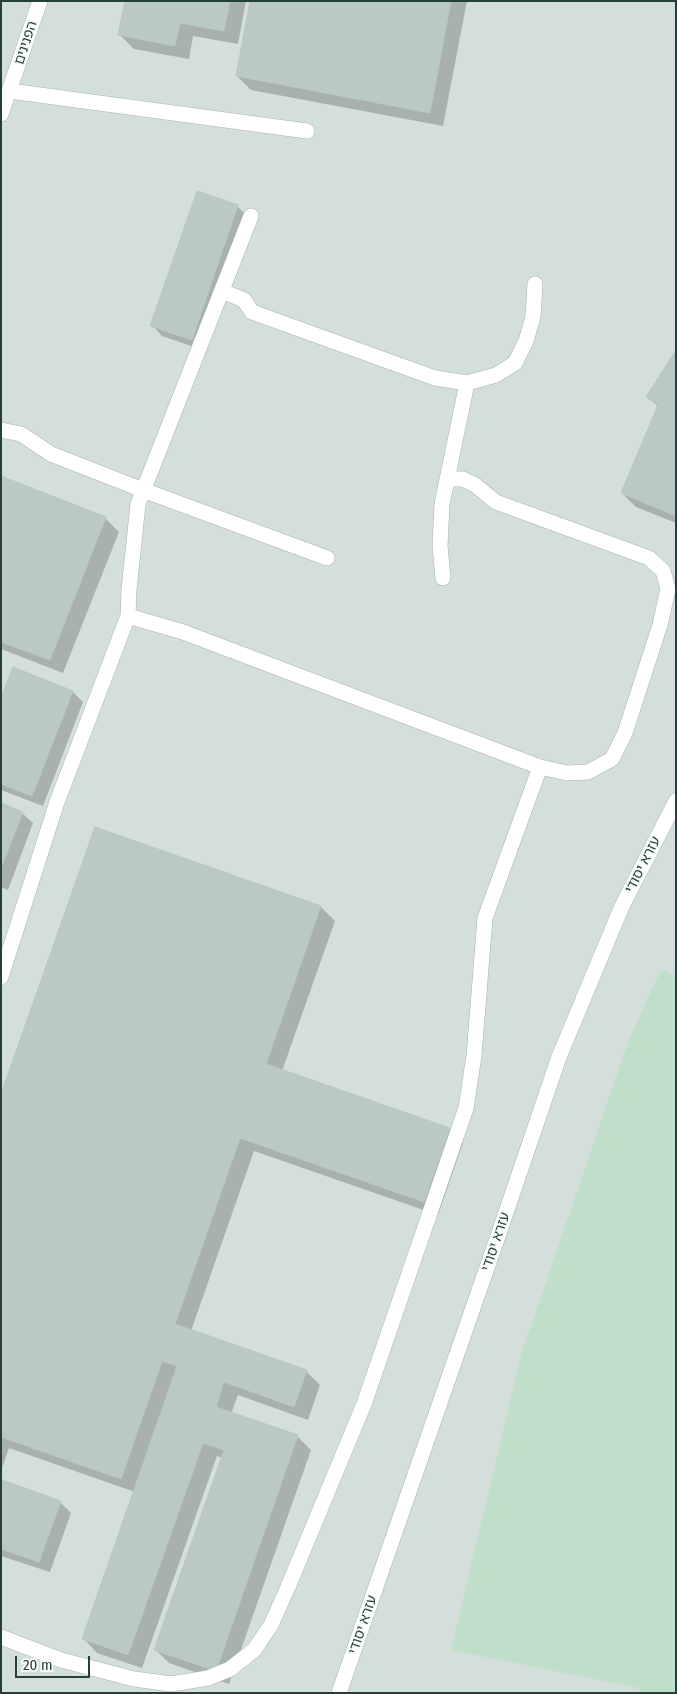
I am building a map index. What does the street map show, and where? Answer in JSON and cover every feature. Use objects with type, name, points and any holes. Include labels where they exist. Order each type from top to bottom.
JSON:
[{"type":"street","name":"הפנינים","points":[[1,114],[40,1]]},
{"type":"street","points":[[10,91],[307,131]]},
{"type":"street","points":[[1,977],[57,802],[128,616],[138,504],[251,216]]},
{"type":"street","points":[[222,291],[244,300],[252,312],[435,378],[467,383],[496,375],[515,363],[526,341],[533,317],[535,284]]},
{"type":"street","points":[[443,578],[440,546],[442,504],[467,383]]},
{"type":"street","points":[[1,430],[21,434],[51,454],[328,558]]},
{"type":"street","points":[[128,616],[192,635],[540,767],[566,773],[588,772],[612,759],[625,733],[660,625],[668,590],[663,571],[649,558],[496,502],[475,485],[463,479],[448,479]]},
{"type":"street","points":[[1,1637],[61,1660],[134,1679],[171,1684],[208,1678],[230,1669],[254,1650],[271,1625],[364,1404],[466,1108],[474,1056],[485,918],[540,767]]},
{"type":"street","name":"עזרא יסודי","points":[[339,1693],[559,1057],[622,906],[676,801]]},
{"type":"shaded area","points":[[1,1],[676,1],[676,1693],[1,1693]]},
{"type":"green space","points":[[661,970],[676,976],[676,1693],[639,1693],[639,1688],[451,1650],[522,1352],[630,1037]]},
{"type":"building","points":[[125,1],[230,1],[224,31],[180,23],[175,46],[118,35]]},
{"type":"building","points":[[250,1],[451,1],[430,113],[236,76]]},
{"type":"building","points":[[197,191],[238,205],[192,340],[150,326]]},
{"type":"building","points":[[676,350],[676,516],[621,493],[658,405],[646,397]]},
{"type":"building","points":[[1,476],[106,517],[50,660],[1,642]]},
{"type":"building","points":[[13,667],[73,691],[32,796],[1,784],[1,698]]},
{"type":"building","points":[[1,803],[23,812],[1,868]]},
{"type":"building","points":[[95,827],[321,906],[266,1064],[450,1128],[424,1202],[240,1138],[175,1324],[307,1370],[294,1407],[224,1382],[216,1407],[298,1435],[216,1671],[154,1650],[224,1450],[203,1443],[128,1655],[82,1639],[177,1366],[162,1361],[121,1479],[1,1437],[1,1094]]},
{"type":"building","points":[[2,1480],[61,1501],[39,1562],[1,1549]]}]
